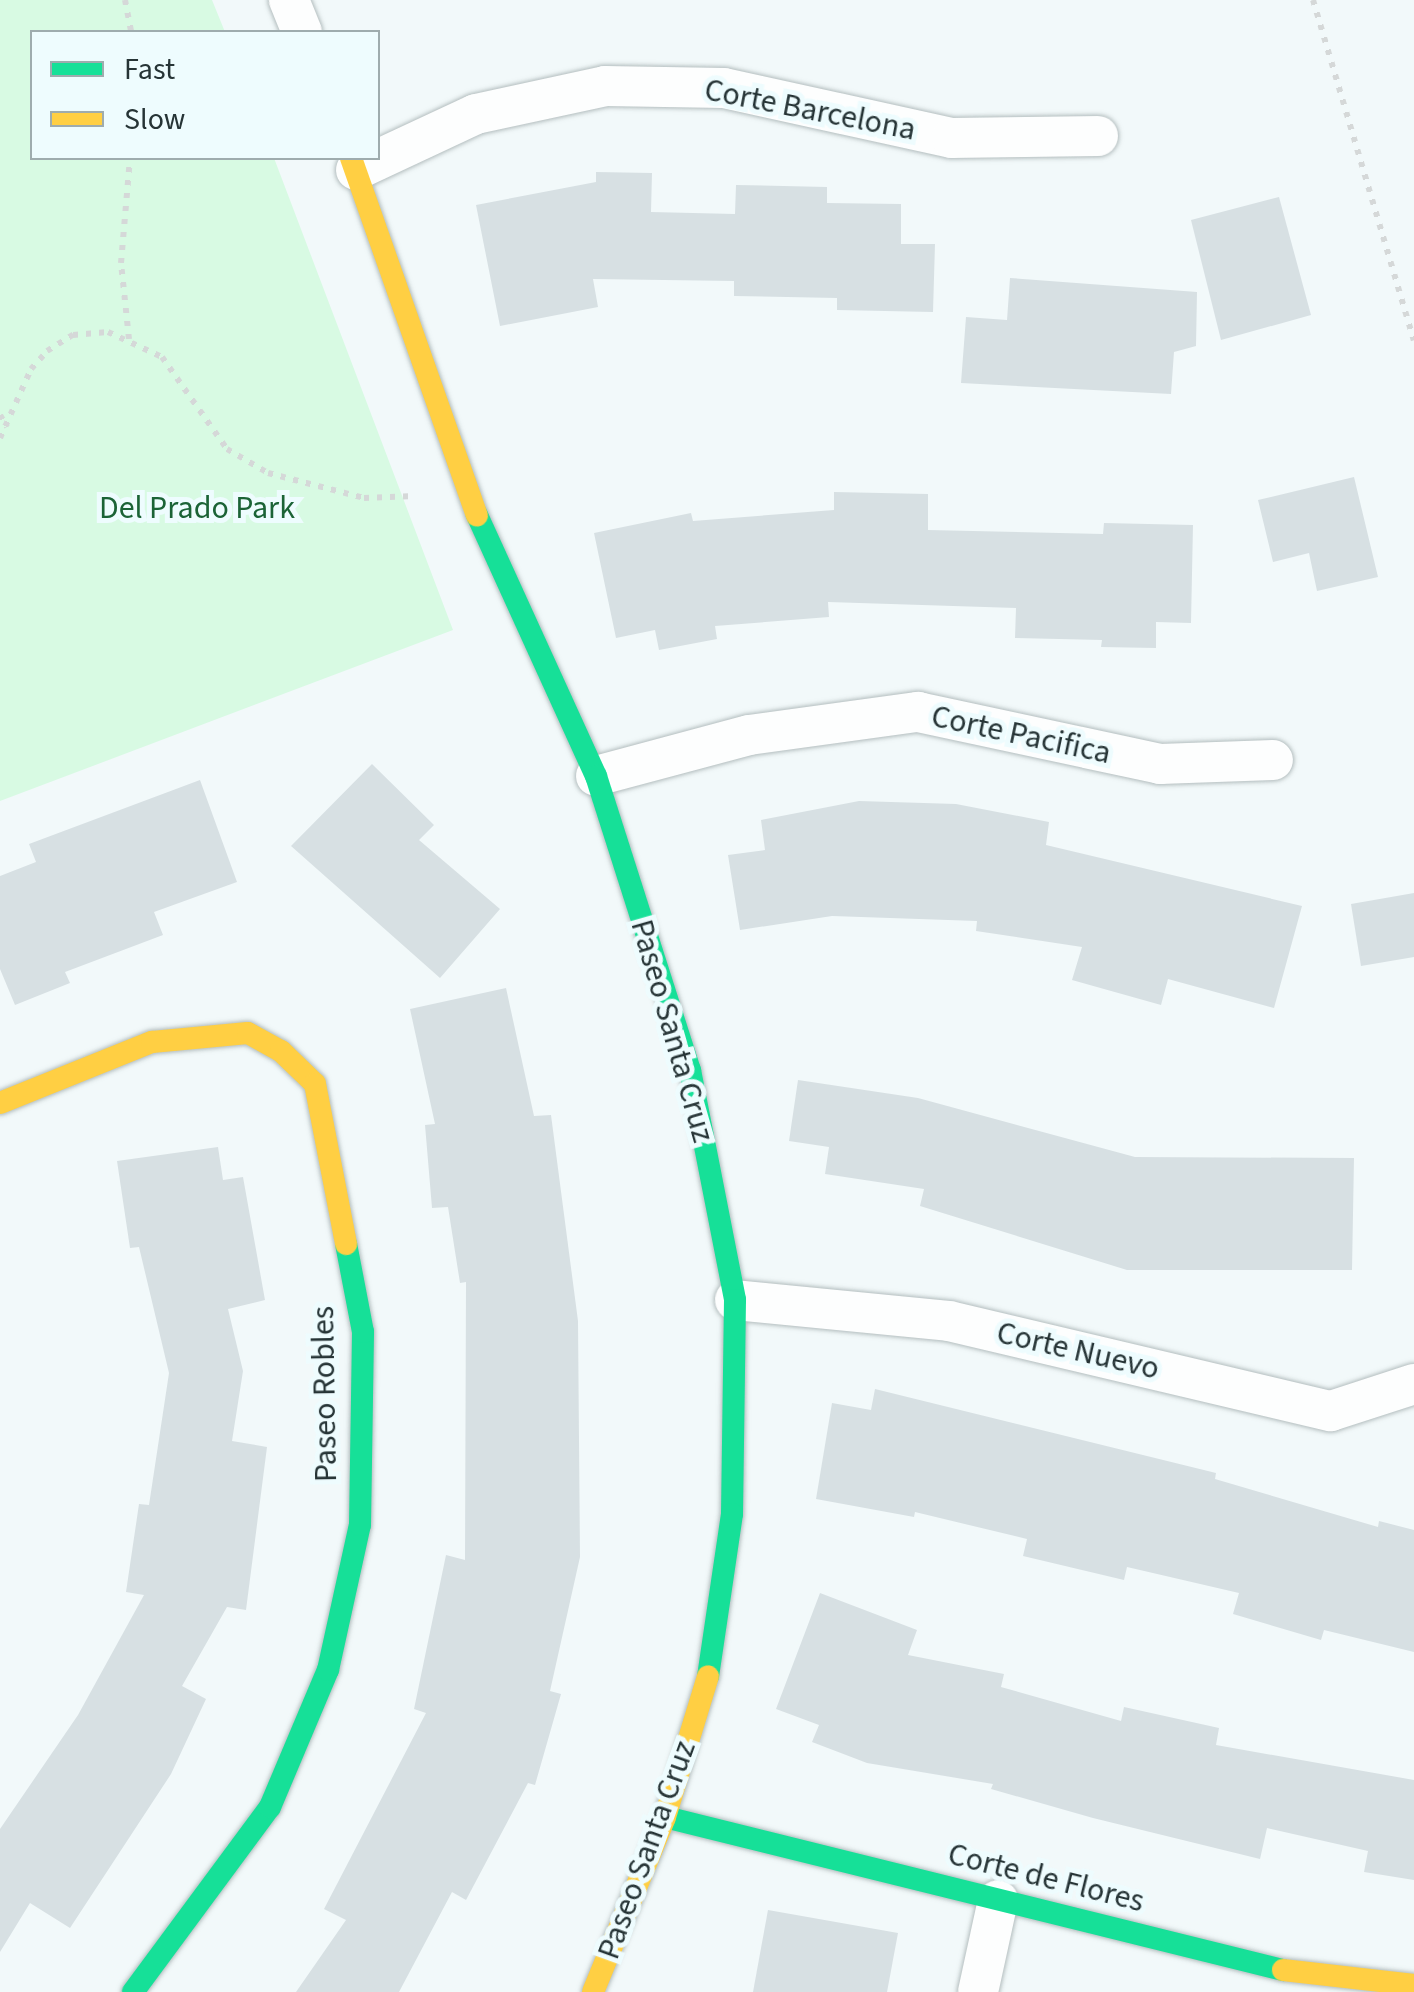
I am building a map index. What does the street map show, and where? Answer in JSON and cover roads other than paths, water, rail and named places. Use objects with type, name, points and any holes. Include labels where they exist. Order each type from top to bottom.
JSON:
[{"type":"street","points":[[289,0],[301,30]]},
{"type":"street","name":"Corte Barcelona","points":[[380,153],[476,114],[605,86],[724,88],[952,138],[1098,136]]},
{"type":"street","name":"Paseo Santa Cruz","points":[[354,164],[464,482],[596,776],[690,1070],[735,1300],[732,1514],[710,1671],[665,1818],[593,1992]]},
{"type":"street","name":"Corte Pacifica","points":[[596,776],[749,735],[918,712],[1160,764],[1273,760]]},
{"type":"street","name":"Paseo Robles","points":[[0,1103],[152,1042],[248,1033],[282,1051],[315,1084],[363,1332],[360,1525],[328,1670],[270,1807],[133,1992]]},
{"type":"street","name":"Corte Nuevo","points":[[735,1300],[948,1320],[1332,1411],[1414,1384]]},
{"type":"street","name":"Corte de Flores","points":[[665,1818],[1290,1972],[1414,1985]]},
{"type":"street","points":[[978,1992],[998,1900]]},
{"type":"park label","name":"Del Prado Park","points":[[197,508]]}]
